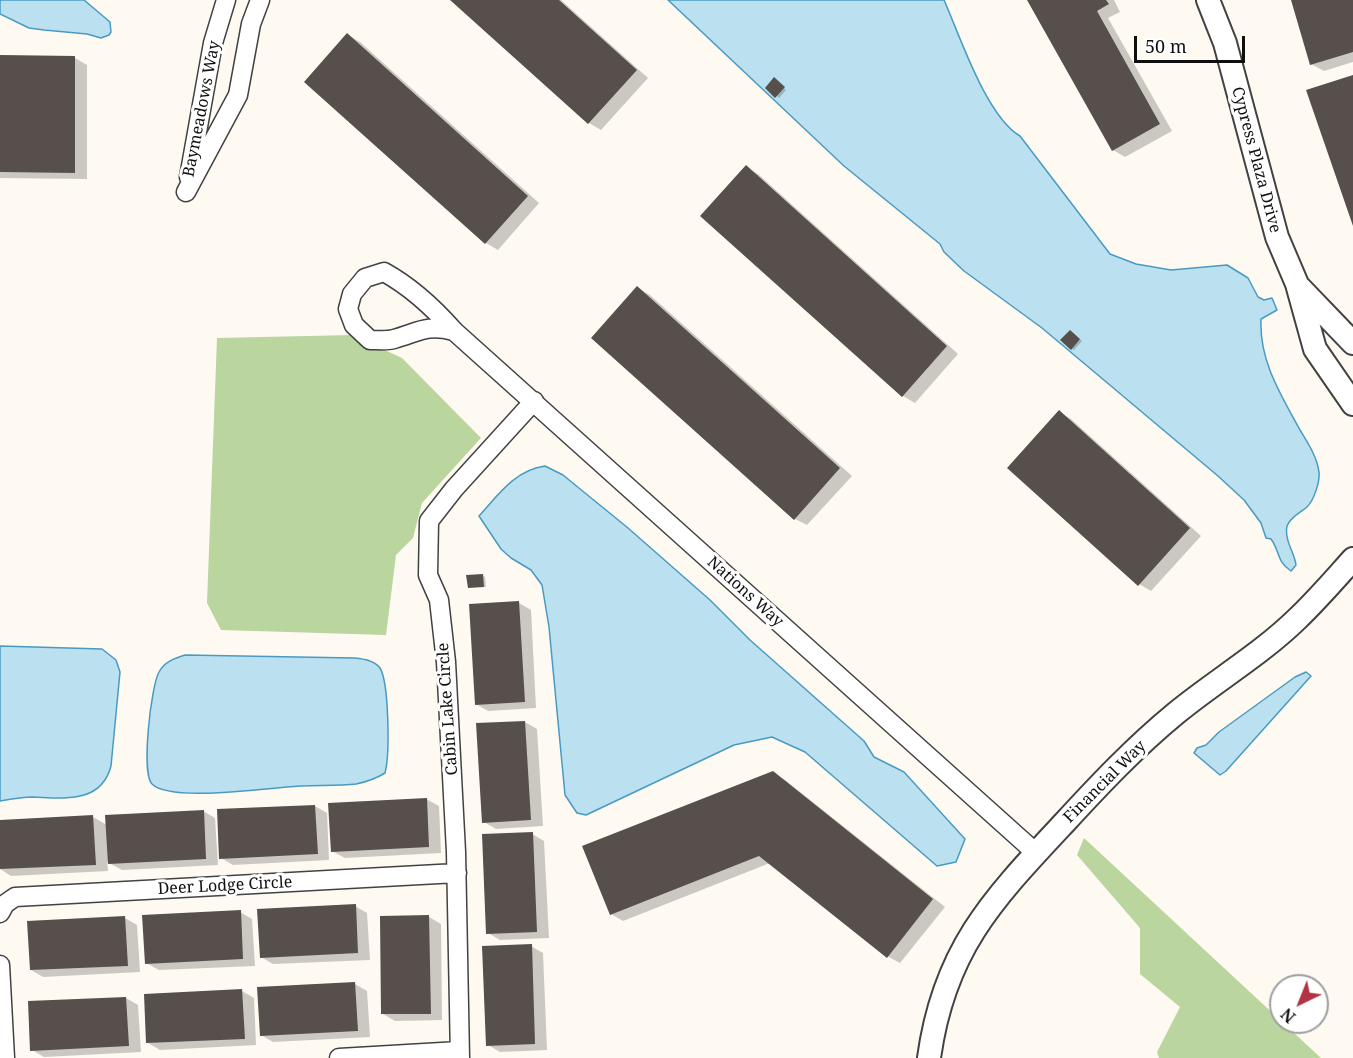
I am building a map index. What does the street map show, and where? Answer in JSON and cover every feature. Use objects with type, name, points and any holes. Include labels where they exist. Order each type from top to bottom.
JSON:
[{"type":"street","name":"Baymeadows Way","points":[[226,0],[213,43],[186,192],[238,95],[252,24],[260,0]]},
{"type":"street","name":"Cypress Plaza Drive","points":[[1208,0],[1225,43],[1277,237],[1297,284],[1315,349],[1353,404]]},
{"type":"street","points":[[207,80],[240,85]]},
{"type":"street","name":"Nations Way","points":[[453,331],[438,327],[417,330],[392,339],[370,340],[354,325],[348,309],[352,294],[365,278],[384,273],[402,282],[437,311],[453,331],[534,401],[1036,853]]},
{"type":"street","name":"Cypress Plaza Drive","points":[[1297,284],[1353,343]]},
{"type":"street","name":"Cabin Lake Circle","points":[[460,1055],[457,873],[446,663],[439,600],[428,575],[429,521],[454,489],[534,401]]},
{"type":"street","name":"Financial Way","points":[[929,1058],[935,1020],[957,959],[1000,892],[1140,745],[1177,712],[1255,656],[1297,619],[1353,558]]},
{"type":"street","name":"Deer Lodge Circle","points":[[0,914],[5,904],[15,897],[457,873]]},
{"type":"street","points":[[0,965],[5,1058]]},
{"type":"street","points":[[339,1058],[460,1055]]},
{"type":"green space","points":[[352,335],[402,358],[481,438],[422,503],[413,538],[396,555],[386,635],[221,630],[207,603],[217,338]]},
{"type":"green space","points":[[1084,838],[1269,1010],[1269,1034],[1295,1034],[1321,1058],[1159,1058],[1157,1052],[1180,1007],[1140,974],[1140,928],[1077,855]]},
{"type":"water","points":[[0,0],[84,0],[110,22],[111,32],[101,38],[87,34],[29,28],[0,14]]},
{"type":"water","points":[[668,0],[944,0],[975,74],[996,111],[1020,136],[1110,254],[1136,264],[1171,270],[1227,265],[1248,278],[1258,297],[1264,300],[1272,298],[1277,310],[1261,319],[1261,334],[1267,363],[1286,404],[1312,450],[1319,472],[1312,500],[1287,526],[1287,536],[1296,565],[1291,571],[1280,560],[1274,543],[1271,539],[1266,538],[1261,523],[1244,500],[1218,476],[1042,328],[964,271],[944,252],[940,244],[844,166]]},
{"type":"water","points":[[545,466],[563,475],[710,600],[750,640],[864,741],[874,757],[904,772],[965,839],[956,862],[937,866],[805,752],[772,737],[734,745],[586,815],[577,813],[565,795],[549,627],[542,585],[531,570],[501,549],[479,516],[516,478],[534,468]]},
{"type":"water","points":[[0,646],[102,649],[116,660],[120,672],[111,766],[99,787],[90,793],[69,798],[29,797],[0,801]]},
{"type":"water","points":[[185,655],[354,658],[375,663],[383,676],[387,703],[388,751],[385,773],[356,784],[223,792],[179,792],[163,790],[152,784],[147,764],[147,747],[150,711],[156,680],[159,672],[167,663]]},
{"type":"water","points":[[1306,672],[1311,676],[1226,771],[1220,775],[1194,753],[1197,748],[1206,745],[1219,732],[1295,677]]},
{"type":"building","points":[[450,0],[559,0],[637,70],[588,124]]},
{"type":"building","points":[[1027,0],[1106,0],[1109,4],[1097,11],[1160,124],[1112,151]]},
{"type":"building","points":[[1291,0],[1353,0],[1353,52],[1310,65]]},
{"type":"building","points":[[347,33],[528,196],[485,244],[304,82]]},
{"type":"building","points":[[0,55],[75,56],[75,173],[0,172]]},
{"type":"building","points":[[1353,75],[1353,226],[1306,90]]},
{"type":"building","points":[[774,77],[785,87],[775,98],[765,88]]},
{"type":"building","points":[[746,165],[947,346],[902,397],[700,216]]},
{"type":"building","points":[[637,286],[840,468],[794,520],[591,338]]},
{"type":"building","points":[[1070,330],[1080,339],[1071,350],[1060,340]]},
{"type":"building","points":[[1059,410],[1190,528],[1138,586],[1007,468]]},
{"type":"building","points":[[483,574],[484,587],[468,588],[466,575]]},
{"type":"building","points":[[519,601],[525,702],[475,705],[469,604]]},
{"type":"building","points":[[525,721],[531,820],[482,823],[476,723]]},
{"type":"building","points":[[773,771],[933,899],[887,958],[759,856],[610,915],[582,846]]},
{"type":"building","points":[[427,798],[429,847],[331,852],[328,803]]},
{"type":"building","points":[[315,805],[318,854],[219,859],[217,809]]},
{"type":"building","points":[[204,810],[206,859],[108,864],[105,815]]},
{"type":"building","points":[[93,815],[96,865],[0,869],[0,820]]},
{"type":"building","points":[[533,832],[537,932],[486,934],[482,834]]},
{"type":"building","points":[[356,904],[358,953],[260,958],[257,909]]},
{"type":"building","points":[[241,910],[243,959],[145,964],[142,915]]},
{"type":"building","points":[[429,915],[431,1014],[381,1014],[380,916]]},
{"type":"building","points":[[125,916],[128,966],[30,970],[27,921]]},
{"type":"building","points":[[532,944],[535,1044],[486,1046],[482,946]]},
{"type":"building","points":[[355,982],[358,1031],[260,1036],[257,987]]},
{"type":"building","points":[[242,989],[245,1039],[146,1043],[144,994]]},
{"type":"building","points":[[126,997],[129,1046],[30,1051],[28,1001]]}]
